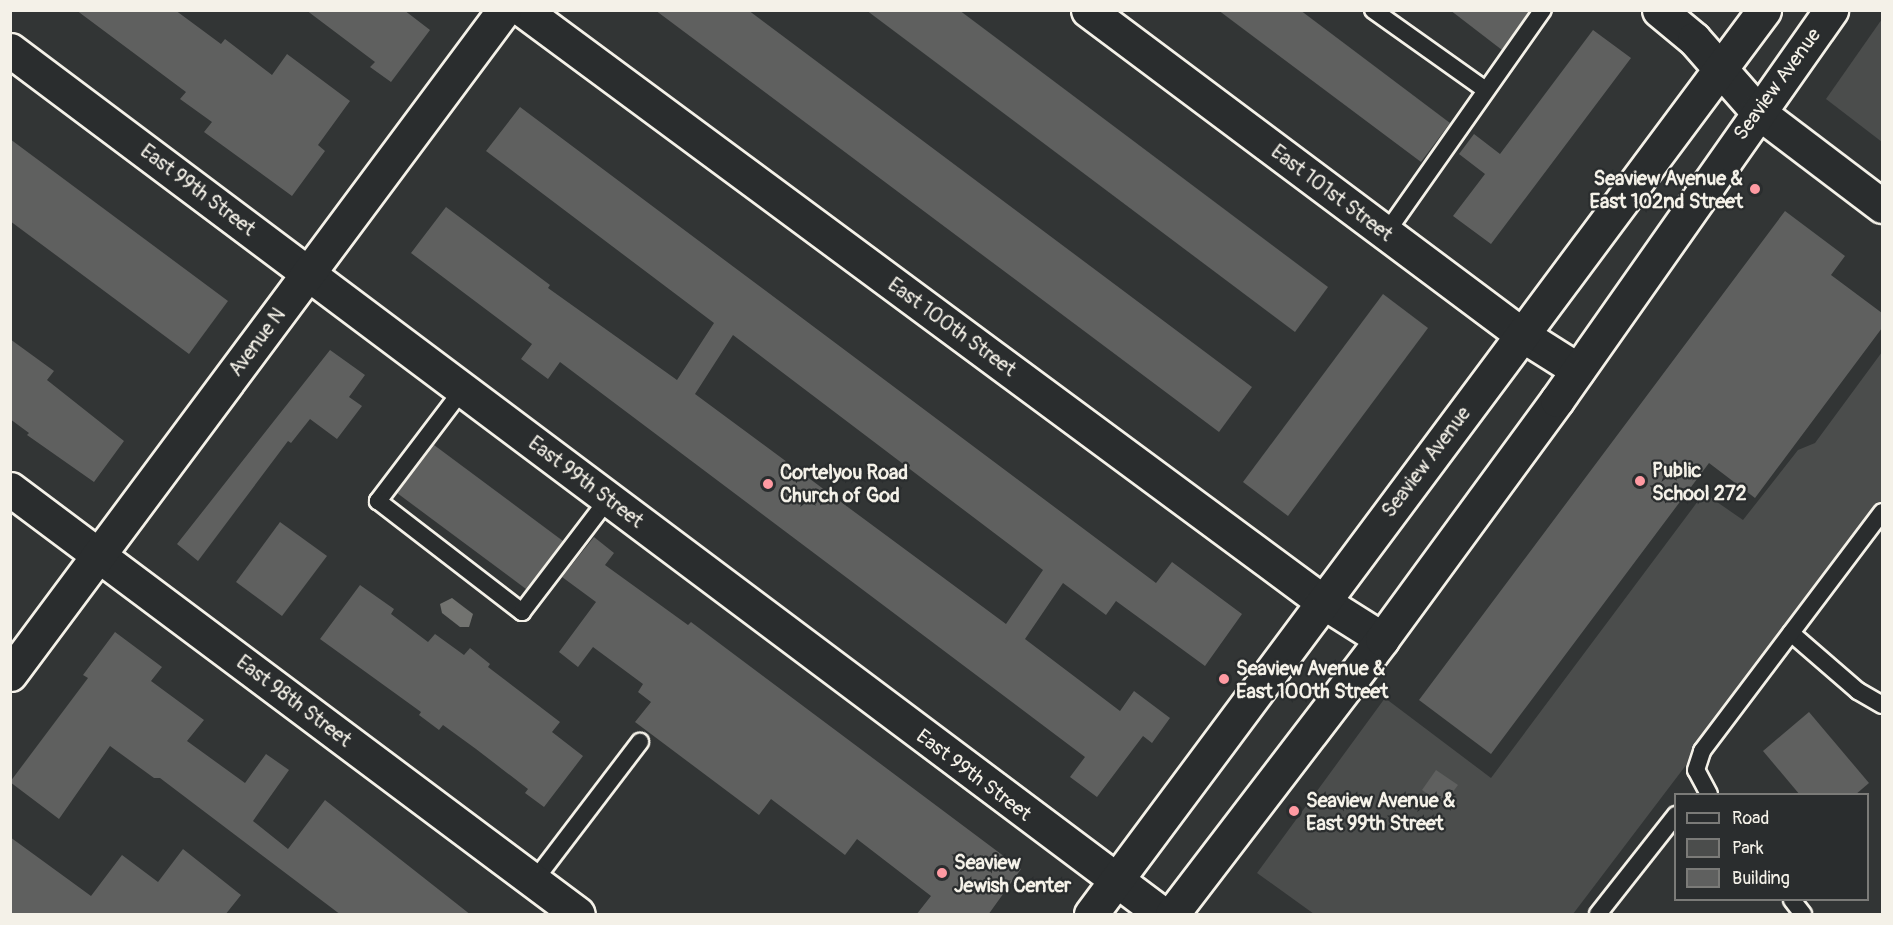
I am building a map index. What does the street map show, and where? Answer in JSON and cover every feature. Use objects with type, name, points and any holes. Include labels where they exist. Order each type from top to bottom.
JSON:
[{"type":"street","name":"Avenue N","points":[[10,674],[504,10]]},
{"type":"street","name":"East 100th Street","points":[[523,10],[1322,600],[1382,639]]},
{"type":"street","name":"East 101st Street","points":[[1088,10],[1521,334],[1578,370]]},
{"type":"street","points":[[1659,10],[1694,39],[1757,111],[1882,206]]},
{"type":"street","name":"Seaview Avenue","points":[[1091,915],[1322,600],[1764,10]]},
{"type":"street","name":"Seaview Avenue","points":[[1172,915],[1382,639],[1578,370],[1757,111],[1831,10]]},
{"type":"street","name":"East 99th Street","points":[[10,50],[1115,882],[1162,915]]},
{"type":"street","name":"East 98th Street","points":[[10,489],[578,915]]},
{"type":"lane","points":[[1372,10],[1484,89]]},
{"type":"lane","points":[[1386,233],[1484,89],[1543,10]]},
{"type":"lane","points":[[463,389],[378,501],[522,612],[608,499]]},
{"type":"lane","points":[[1701,790],[1696,770],[1702,751],[1882,512]]},
{"type":"lane","points":[[1791,633],[1858,691],[1882,705]]},
{"type":"lane","points":[[534,881],[640,742]]},
{"type":"lane","points":[[1598,915],[1674,818]]},
{"type":"lane","points":[[1793,901],[1803,915]]},
{"type":"green space","points":[[1882,19],[1882,142],[1826,99]]},
{"type":"green space","points":[[1882,352],[1882,507],[1573,914],[1314,914],[1257,873],[1385,698],[1491,778],[1704,493],[1743,520],[1798,450],[1815,443]]},
{"type":"shaded area","points":[[452,598],[473,614],[469,627],[460,627],[442,613],[440,604]]},
{"type":"building","points":[[76,10],[175,10],[221,44],[225,39],[272,75],[287,54],[350,101],[318,145],[325,151],[292,196],[204,132],[212,122],[180,99],[186,92]]},
{"type":"building","points":[[306,10],[404,10],[430,30],[391,82],[370,67],[375,62]]},
{"type":"building","points":[[655,10],[748,10],[1252,387],[1219,432]]},
{"type":"building","points":[[866,10],[959,10],[1328,287],[1295,332]]},
{"type":"building","points":[[1218,10],[1300,10],[1450,123],[1421,162]]},
{"type":"building","points":[[1450,10],[1530,10],[1502,50]]},
{"type":"building","points":[[1593,30],[1631,58],[1491,244],[1453,216],[1485,174],[1459,154],[1474,134],[1500,154]]},
{"type":"building","points":[[520,107],[1156,583],[1172,562],[1242,614],[1205,666],[1116,601],[1106,615],[1063,583],[1025,639],[1120,711],[1134,691],[1170,718],[1152,743],[1143,736],[1097,797],[1070,777],[1085,757],[560,362],[548,379],[521,359],[532,344],[411,253],[446,207],[550,285],[548,288],[677,380],[714,323],[486,151]],"holes":[[[733,335],[1043,570],[1006,624],[695,394]]]},
{"type":"building","points":[[10,139],[228,301],[189,354],[10,221]]},
{"type":"building","name":"Public School 272","points":[[1785,211],[1845,256],[1831,275],[1882,313],[1882,328],[1755,498],[1709,463],[1491,754],[1419,700]]},
{"type":"building","points":[[1383,294],[1428,328],[1288,516],[1243,482]]},
{"type":"building","points":[[10,339],[54,371],[47,380],[124,441],[94,482],[27,435],[29,433],[10,419]]},
{"type":"building","points":[[330,350],[365,375],[349,397],[362,406],[337,439],[310,419],[291,443],[288,441],[198,561],[177,544]]},
{"type":"building","points":[[434,445],[563,541],[526,589],[397,493]]},
{"type":"building","points":[[280,522],[327,556],[282,616],[236,582]]},
{"type":"building","points":[[594,537],[614,553],[605,565],[688,625],[691,622],[1021,869],[988,915],[916,915],[931,896],[857,839],[845,855],[771,799],[759,815],[635,722],[651,702],[638,692],[643,684],[593,647],[578,667],[559,652],[596,602],[562,577]]},
{"type":"building","points":[[360,585],[394,609],[391,614],[428,642],[435,634],[464,655],[470,648],[490,664],[488,667],[560,722],[552,732],[583,756],[544,807],[525,793],[528,789],[476,749],[443,725],[439,730],[419,715],[421,712],[320,639]]},
{"type":"building","points":[[115,632],[162,667],[151,681],[204,720],[187,741],[245,783],[266,754],[289,770],[253,821],[288,849],[325,800],[471,915],[341,915],[160,778],[154,778],[110,746],[59,819],[10,782],[88,678],[83,675]]},
{"type":"building","points":[[1809,712],[1869,783],[1857,793],[1798,793],[1763,751]]},
{"type":"building","points":[[1436,770],[1458,785],[1443,805],[1422,790]]},
{"type":"building","points":[[10,837],[91,896],[122,855],[158,882],[183,849],[241,895],[225,915],[10,915]]},
{"type":"place","name":"Seaview Avenue & East 102nd Street","points":[[1755,189]]},
{"type":"place","name":"Public School 272","points":[[1640,481]]},
{"type":"place","name":"Cortelyou Road Church of God","points":[[768,484]]},
{"type":"place","name":"Seaview Avenue & East 100th Street","points":[[1224,679]]},
{"type":"place","name":"Seaview Avenue & East 99th Street","points":[[1294,811]]},
{"type":"place","name":"Seaview Jewish Center","points":[[942,873]]}]
